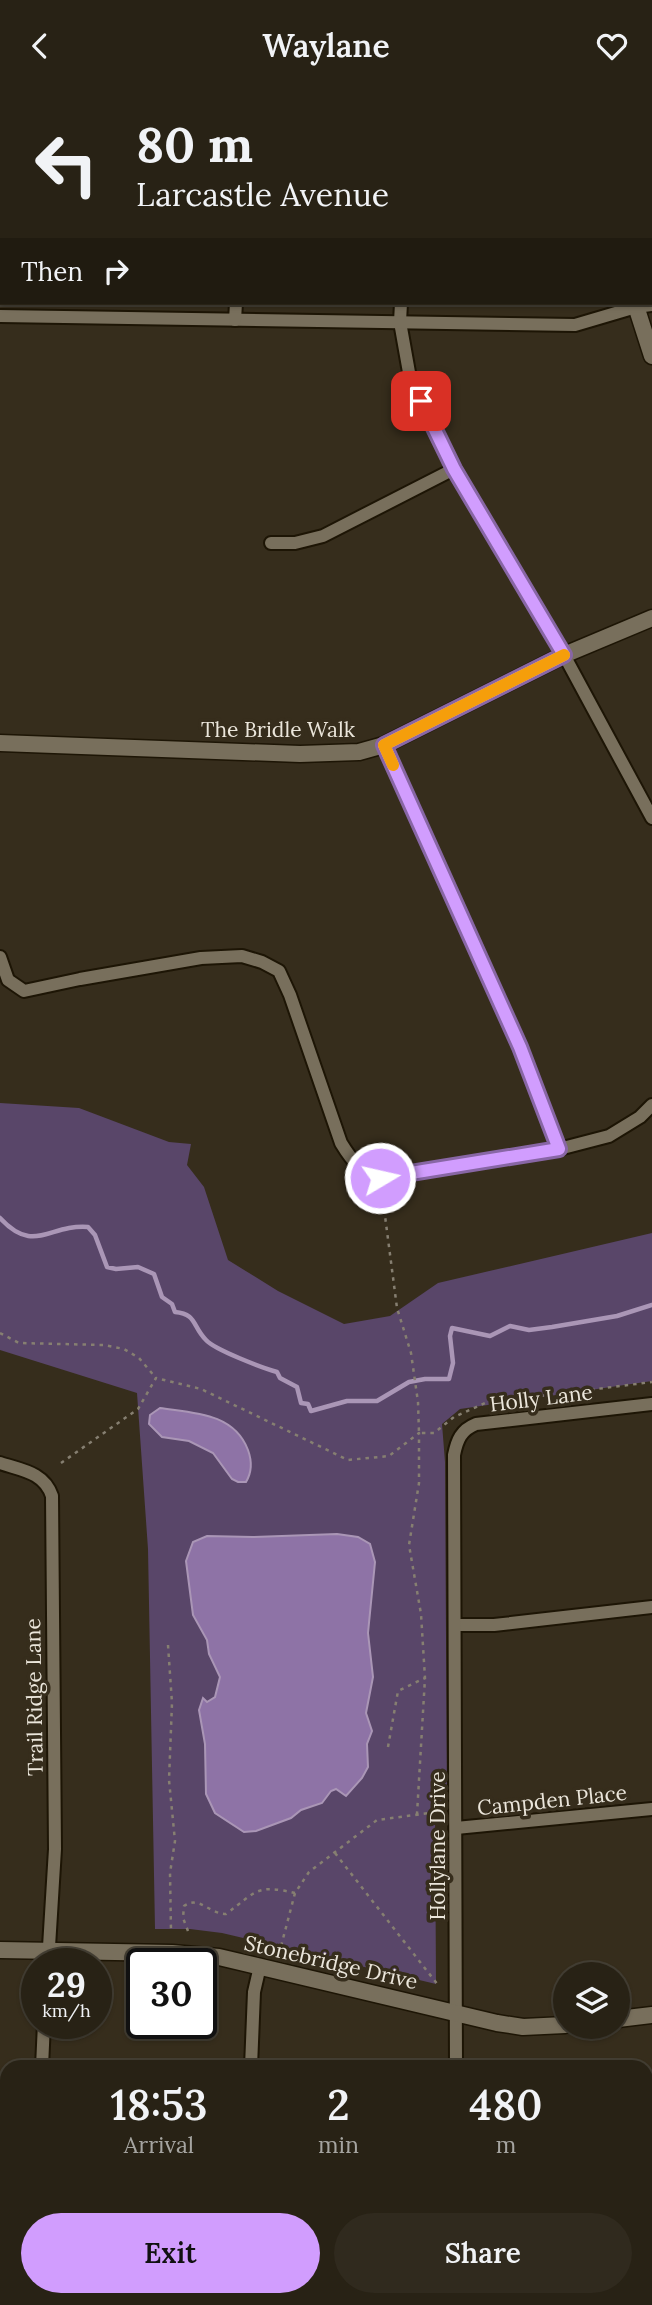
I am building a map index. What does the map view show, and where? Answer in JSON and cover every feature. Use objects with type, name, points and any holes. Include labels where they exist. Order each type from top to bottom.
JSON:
[{"type":"street","points":[[235,320],[236,305]]},
{"type":"street","points":[[401,305],[400,322],[410,378],[454,469],[564,655],[652,818]]},
{"type":"street","points":[[0,316],[575,325],[641,305],[652,356]]},
{"type":"street","points":[[271,543],[295,543],[323,536],[454,469]]},
{"type":"street","name":"The Bridle Walk","points":[[0,743],[300,754],[359,752],[384,745],[564,655],[652,618]]},
{"type":"street","points":[[384,745],[520,1047],[559,1149]]},
{"type":"street","points":[[0,957],[8,980],[24,991],[201,958],[242,956],[279,971],[290,995],[341,1143],[359,1168],[380,1178],[559,1149],[609,1136],[640,1117],[652,1105]]},
{"type":"street","name":"Holly Lane","points":[[455,1625],[454,1455],[456,1444],[466,1428],[476,1424],[652,1404]]},
{"type":"street","name":"Trail Ridge Lane","points":[[0,1463],[39,1476],[47,1483],[52,1496],[55,1839],[49,1948]]},
{"type":"street","points":[[455,1625],[494,1625],[652,1607]]},
{"type":"street","name":"Hollylane Drive","points":[[455,1625],[456,2060]]},
{"type":"street","name":"Campden Place","points":[[456,1828],[652,1809]]},
{"type":"street","name":"Stonebridge Drive","points":[[0,1949],[21,1952]]},
{"type":"street","name":"Stonebridge Drive","points":[[112,1956],[202,1955],[260,1966],[512,2026],[553,2026]]},
{"type":"street","points":[[251,2060],[254,1992],[260,1966]]},
{"type":"street","points":[[630,2018],[652,2015]]},
{"type":"street","points":[[42,2060],[43,2039]]},
{"type":"path","points":[[380,1178],[397,1308],[411,1353],[419,1433],[419,1483],[409,1545],[421,1614],[425,1678],[417,1814]]},
{"type":"path","points":[[0,1333],[19,1343],[104,1345],[124,1349],[139,1358],[156,1378],[201,1389],[348,1460],[389,1456],[419,1433],[434,1433],[454,1417],[485,1403],[652,1382]]},
{"type":"path","points":[[61,1463],[138,1409],[156,1378]]},
{"type":"path","points":[[168,1645],[172,1703],[169,1780],[175,1841],[170,1873],[171,1931]]},
{"type":"path","points":[[388,1747],[398,1691],[425,1678]]},
{"type":"path","points":[[279,1956],[295,1893],[309,1872],[377,1820],[437,1812]]},
{"type":"path","points":[[335,1853],[438,1985]]},
{"type":"path","points":[[188,1931],[183,1918],[184,1906],[190,1901],[199,1902],[212,1912],[226,1914],[268,1887],[295,1893]]},
{"type":"shaded area","points":[[0,1103],[79,1108],[169,1142],[191,1144],[187,1165],[204,1187],[228,1260],[278,1291],[344,1324],[390,1316],[438,1283],[652,1233],[652,1381],[460,1409],[442,1424],[445,1462],[447,1810],[435,1809],[436,1984],[222,1933],[155,1929],[148,1549],[137,1393],[0,1350]]},
{"type":"shaded area","points":[[160,1408],[212,1417],[233,1429],[242,1438],[251,1462],[246,1482],[232,1479],[213,1453],[189,1441],[162,1437],[149,1424],[150,1415]]},
{"type":"shaded area","points":[[337,1534],[358,1537],[370,1544],[375,1562],[368,1633],[373,1677],[366,1713],[372,1731],[367,1744],[368,1767],[346,1796],[336,1789],[331,1791],[322,1803],[301,1810],[291,1818],[256,1831],[244,1832],[215,1813],[206,1794],[205,1744],[199,1710],[203,1698],[207,1702],[215,1697],[220,1677],[209,1654],[207,1640],[193,1615],[186,1561],[193,1542],[207,1536]]},
{"type":"waterway","points":[[0,1218],[23,1235],[42,1235],[74,1227],[88,1227],[95,1235],[107,1267],[138,1267],[154,1274],[162,1297],[172,1304],[175,1312],[191,1318],[206,1340],[251,1363],[277,1372],[280,1378],[297,1387],[301,1403],[308,1404],[311,1411],[347,1401],[377,1401],[409,1382],[449,1379],[453,1363],[450,1336],[452,1328],[490,1336],[510,1326],[529,1330],[552,1327],[617,1316],[652,1305]]},
{"type":"slow traffic","points":[[393,765],[384,745],[564,655]]},
{"type":"route","points":[[380,1178],[559,1149],[520,1047],[384,745],[564,655],[454,469],[421,401]]}]
